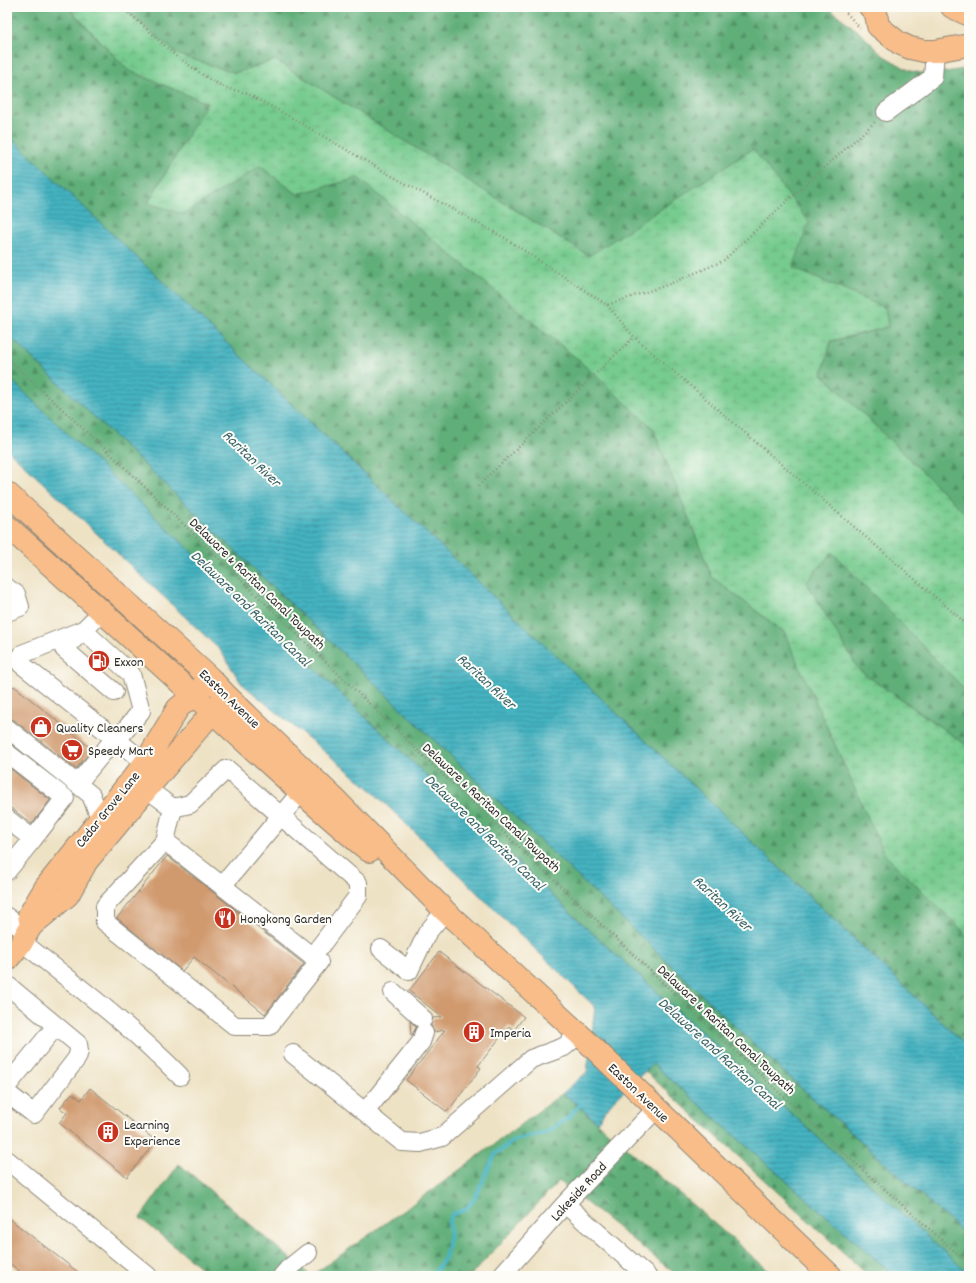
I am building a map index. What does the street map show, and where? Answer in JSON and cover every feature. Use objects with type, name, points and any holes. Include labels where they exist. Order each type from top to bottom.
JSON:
[{"type":"main road","points":[[952,7],[969,15]]},
{"type":"main road","points":[[873,10],[900,31],[912,37],[924,40],[934,40],[948,37],[969,29]]},
{"type":"main road","points":[[873,10],[878,26],[899,43],[910,48],[924,51],[935,51],[969,45]]},
{"type":"main road","name":"Easton Avenue","points":[[7,493],[210,678],[335,799],[445,911],[579,1034],[830,1276]]},
{"type":"main road","name":"Easton Avenue","points":[[7,526],[336,824],[445,911]]},
{"type":"main road","name":"Cedar Grove Lane","points":[[26,934],[29,915],[44,888],[145,763],[178,708],[193,696],[210,678]]},
{"type":"main road","name":"Cedar Grove Lane","points":[[7,960],[26,934],[68,895],[87,861],[227,696]]},
{"type":"street","points":[[886,112],[933,77],[935,51]]},
{"type":"street","points":[[7,588],[16,594],[20,607],[7,612]]},
{"type":"street","points":[[102,612],[64,650],[120,686]]},
{"type":"street","points":[[77,636],[22,654],[13,660],[21,664],[145,763]]},
{"type":"street","points":[[76,784],[141,711],[77,636]]},
{"type":"street","points":[[120,686],[149,655]]},
{"type":"street","points":[[7,728],[91,795],[100,818]]},
{"type":"street","points":[[7,753],[65,798],[7,871]]},
{"type":"street","points":[[147,789],[173,808],[190,804],[226,769],[358,883],[358,896],[312,957]]},
{"type":"street","points":[[222,886],[301,792]]},
{"type":"street","points":[[165,841],[319,962],[269,1026],[235,1026],[105,922],[105,906],[165,841],[173,808]]},
{"type":"street","points":[[7,819],[33,839]]},
{"type":"street","points":[[381,949],[409,971],[427,933],[445,911]]},
{"type":"street","points":[[7,917],[104,1007],[155,1050],[180,1076]]},
{"type":"street","points":[[7,985],[78,1044],[79,1051],[77,1058],[34,1114],[7,1093]]},
{"type":"street","points":[[365,1112],[421,1042],[424,1026],[393,992]]},
{"type":"street","points":[[7,1086],[56,1026]]},
{"type":"street","points":[[293,1054],[402,1142],[420,1143],[442,1137],[531,1059],[564,1047],[579,1034]]},
{"type":"street","name":"Lakeside Road","points":[[502,1276],[565,1204],[656,1108]]},
{"type":"street","points":[[7,1160],[148,1276]]},
{"type":"street","points":[[565,1204],[646,1276]]},
{"type":"street","points":[[282,1276],[288,1269],[308,1253]]},
{"type":"path","points":[[123,7],[176,56],[209,79],[226,88],[246,93],[278,110],[390,175],[505,238],[607,305],[634,337],[969,626]]},
{"type":"path","points":[[607,305],[667,285],[723,261],[886,112]]},
{"type":"path","points":[[478,486],[634,337]]},
{"type":"path","name":"Delaware & Raritan Canal Towpath","points":[[7,358],[120,463],[438,769],[831,1141],[969,1264]]},
{"type":"green space","points":[[7,7],[67,7],[128,70],[207,103],[148,202],[184,214],[260,166],[297,194],[358,178],[574,356],[653,428],[712,577],[784,632],[885,855],[969,937],[969,1048],[7,134]]},
{"type":"green space","points":[[68,7],[121,7],[179,55],[235,73],[275,60],[589,256],[753,149],[809,222],[793,268],[885,308],[888,327],[831,341],[822,374],[969,517],[969,694],[832,552],[806,582],[859,670],[969,747],[969,937],[885,855],[784,632],[712,577],[653,428],[574,356],[358,178],[297,194],[260,166],[184,214],[148,203],[207,103],[128,70]]},
{"type":"green space","points":[[121,7],[827,7],[859,32],[884,56],[910,71],[922,73],[946,72],[969,68],[969,517],[822,374],[831,341],[888,327],[885,308],[793,268],[753,149],[589,256],[275,60],[235,73],[179,55]]},
{"type":"green space","points":[[7,334],[777,1066],[969,1238],[969,1273],[590,931],[7,376]]},
{"type":"green space","points":[[832,551],[969,694],[969,747],[859,670],[806,582]]},
{"type":"green space","points":[[653,1064],[895,1276],[869,1276],[645,1071]]},
{"type":"green space","points":[[563,1093],[775,1276],[678,1276],[559,1181],[470,1276],[311,1276],[442,1183]]},
{"type":"green space","points":[[179,1164],[311,1276],[211,1276],[140,1218]]},
{"type":"water","name":"Raritan River","points":[[7,134],[969,1048],[969,1238],[777,1066],[7,334]]},
{"type":"water","name":"Delaware and Raritan Canal","points":[[7,376],[590,931],[969,1273],[969,1276],[895,1276],[653,1064],[613,1101],[597,1122],[563,1093],[587,1072],[595,1007],[369,788],[241,683],[220,650],[7,449]]},
{"type":"building","points":[[93,654],[107,667],[105,670],[90,658]]},
{"type":"building","points":[[14,686],[92,749],[76,769],[14,720],[7,718],[7,695]]},
{"type":"building","points":[[7,766],[50,800],[32,824],[7,805]]},
{"type":"building","points":[[167,856],[304,964],[265,1014],[194,957],[182,971],[117,918]]},
{"type":"building","name":"Imperia","points":[[439,952],[524,1017],[514,1030],[509,1026],[478,1066],[481,1068],[447,1112],[406,1080],[445,1030],[434,1032],[431,1025],[433,1018],[442,1017],[409,991]]},
{"type":"building","points":[[410,1021],[416,1027],[412,1035],[411,1035]]},
{"type":"building","name":"Learning Experience","points":[[90,1088],[156,1141],[127,1177],[59,1123],[67,1113],[60,1108],[72,1093],[81,1100]]},
{"type":"building","points":[[7,1217],[83,1276],[25,1276],[7,1261]]},
{"type":"waterway","points":[[432,1276],[445,1258],[450,1235],[449,1222],[452,1214],[465,1210],[475,1198],[495,1154],[515,1140],[546,1133],[569,1117],[582,1102]]},
{"type":"place","name":"Exxon","points":[[99,661]]},
{"type":"place","name":"Quality Cleaners","points":[[41,727]]},
{"type":"place","name":"Speedy Mart","points":[[72,750]]},
{"type":"place","name":"Hongkong Garden","points":[[225,918]]},
{"type":"place","name":"Imperia","points":[[474,1032]]},
{"type":"place","name":"Learning Experience","points":[[108,1132]]}]
